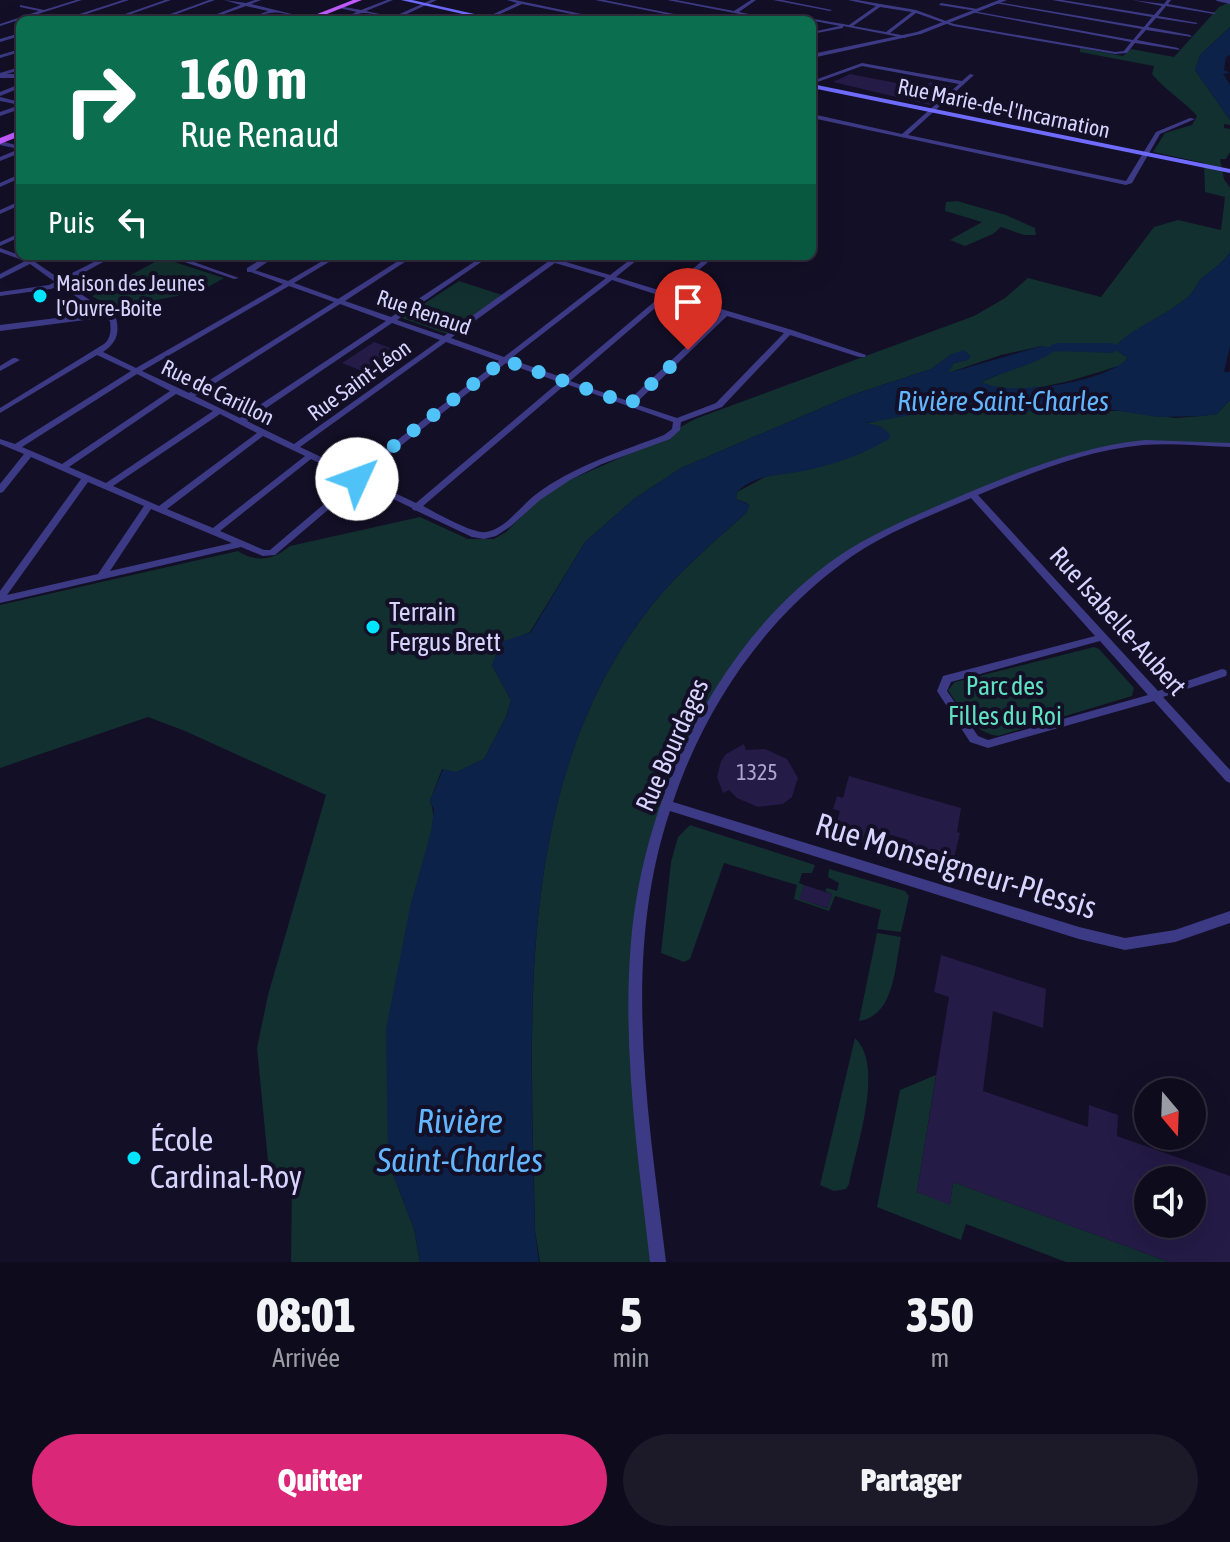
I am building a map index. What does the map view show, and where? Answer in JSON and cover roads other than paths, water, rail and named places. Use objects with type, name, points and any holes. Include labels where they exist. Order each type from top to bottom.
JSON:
[{"type":"main road","points":[[317,16],[349,0]]},
{"type":"main road","points":[[319,16],[359,0]]},
{"type":"main road","points":[[404,0],[472,16]]},
{"type":"main road","name":"Rue Marie-de-l'Incarnation","points":[[816,85],[1230,173]]},
{"type":"street","points":[[29,16],[80,0]]},
{"type":"street","points":[[74,16],[127,0]]},
{"type":"street","points":[[122,16],[169,0]]},
{"type":"street","points":[[167,16],[213,0]]},
{"type":"street","points":[[226,0],[292,16]]},
{"type":"street","points":[[214,16],[259,0]]},
{"type":"street","points":[[350,16],[391,0]]},
{"type":"street","points":[[398,16],[435,0]]},
{"type":"street","points":[[509,0],[590,16]]},
{"type":"street","points":[[597,0],[683,16]]},
{"type":"street","points":[[669,0],[756,16]]},
{"type":"street","points":[[735,12],[754,0]]},
{"type":"street","points":[[775,0],[830,10]]},
{"type":"street","points":[[850,0],[916,11],[949,22],[1121,53],[1167,2]]},
{"type":"street","points":[[1054,0],[1196,23]]},
{"type":"street","points":[[1134,0],[1167,2],[1214,13]]},
{"type":"street","points":[[1219,0],[1230,2]]},
{"type":"street","points":[[491,16],[523,1]]},
{"type":"street","points":[[585,15],[614,1]]},
{"type":"street","points":[[816,55],[905,37],[1001,1],[1190,36]]},
{"type":"street","points":[[941,4],[1178,49]]},
{"type":"street","points":[[816,20],[838,5]]},
{"type":"street","points":[[816,32],[849,26],[880,5]]},
{"type":"street","points":[[22,6],[67,16]]},
{"type":"street","points":[[341,7],[378,16]]},
{"type":"street","points":[[258,16],[271,11]]},
{"type":"street","points":[[887,33],[916,11]]},
{"type":"street","points":[[816,21],[905,37]]},
{"type":"street","points":[[816,82],[862,64],[962,83]]},
{"type":"street","points":[[903,136],[972,75]]},
{"type":"street","points":[[816,117],[1129,183],[1160,130],[1188,123],[1192,119]]},
{"type":"street","points":[[0,294],[36,291],[58,284],[103,260]]},
{"type":"street","points":[[185,260],[236,278]]},
{"type":"street","points":[[250,270],[266,260]]},
{"type":"street","points":[[16,447],[135,372],[329,260]]},
{"type":"street","points":[[188,397],[405,260]]},
{"type":"street","points":[[240,422],[481,260]]},
{"type":"street","name":"Rue Saint-Léon","points":[[294,448],[555,260]]},
{"type":"street","points":[[563,260],[665,295],[862,355]]},
{"type":"street","points":[[0,441],[268,554],[277,550],[357,479],[359,473],[634,260]]},
{"type":"street","points":[[416,508],[707,260]]},
{"type":"street","points":[[0,277],[30,261],[58,284],[113,320],[116,335],[112,343],[0,411]]},
{"type":"street","name":"Rue Renaud","points":[[250,270],[677,421]]},
{"type":"street","points":[[630,404],[726,313]]},
{"type":"street","points":[[0,328],[105,315]]},
{"type":"street","points":[[677,421],[719,405],[789,332]]},
{"type":"street","name":"Rue de Carillon","points":[[97,352],[416,508],[483,537],[499,530],[559,482],[582,469],[667,437],[676,430],[677,421]]},
{"type":"street","points":[[0,369],[16,360]]},
{"type":"street","points":[[63,467],[175,391]]},
{"type":"street","points":[[108,485],[218,412]]},
{"type":"street","points":[[162,508],[262,433]]},
{"type":"street","name":"Rue Bourdages","points":[[658,1262],[643,1125],[636,1000],[637,941],[645,888],[668,805],[711,705],[749,647],[790,602],[836,563],[886,532],[973,495],[1057,463],[1115,447],[1156,443],[1230,445]]},
{"type":"street","points":[[0,490],[30,453]]},
{"type":"street","name":"Rue Saint-Léon","points":[[215,531],[310,456]]},
{"type":"street","points":[[0,599],[87,477]]},
{"type":"street","name":"Rue Isabelle-Aubert","points":[[973,495],[1230,778]]},
{"type":"street","points":[[101,577],[150,504]]},
{"type":"street","points":[[0,599],[242,544]]},
{"type":"street","points":[[1103,637],[947,679],[942,691],[974,739],[988,744],[1222,673]]},
{"type":"street","name":"Rue Monseigneur-Plessis","points":[[668,805],[1079,933],[1125,944],[1175,936],[1230,917]]},
{"type":"water","points":[[1230,27],[1230,55],[1226,57],[1224,70],[1230,73],[1223,74],[1230,85],[1230,120],[1195,70],[1200,55]]},
{"type":"water","name":"Rivière Saint-Charles","points":[[1230,252],[1230,346],[1224,372],[1230,372],[1230,400],[1217,414],[1157,417],[1114,410],[922,413],[866,423],[880,426],[890,434],[890,438],[861,453],[818,468],[761,478],[737,492],[736,499],[750,505],[747,512],[663,592],[607,674],[574,747],[553,825],[540,905],[533,986],[533,1150],[539,1262],[420,1262],[414,1229],[388,1161],[386,1029],[410,907],[431,831],[434,810],[430,801],[443,769],[456,772],[484,759],[506,717],[511,700],[492,665],[501,642],[531,632],[585,542],[634,499],[681,468],[852,395],[931,369],[952,354],[964,350],[971,356],[968,360],[954,363],[948,373],[1042,346],[1057,348],[1034,362],[981,382],[995,386],[1034,388],[1079,381],[1099,374],[1128,358],[1113,348],[1187,298],[1202,278]]},
{"type":"waterway","points":[[1057,348],[1112,348]]},
{"type":"place","name":"Maison des Jeunes l'Ouvre-Boite","points":[[40,296]]},
{"type":"place","name":"Terrain Fergus Brett","points":[[373,627]]},
{"type":"place","name":"École Cardinal-Roy","points":[[134,1158]]},
{"type":"park label","name":"Parc des Filles du Roi","points":[[1005,701]]}]
